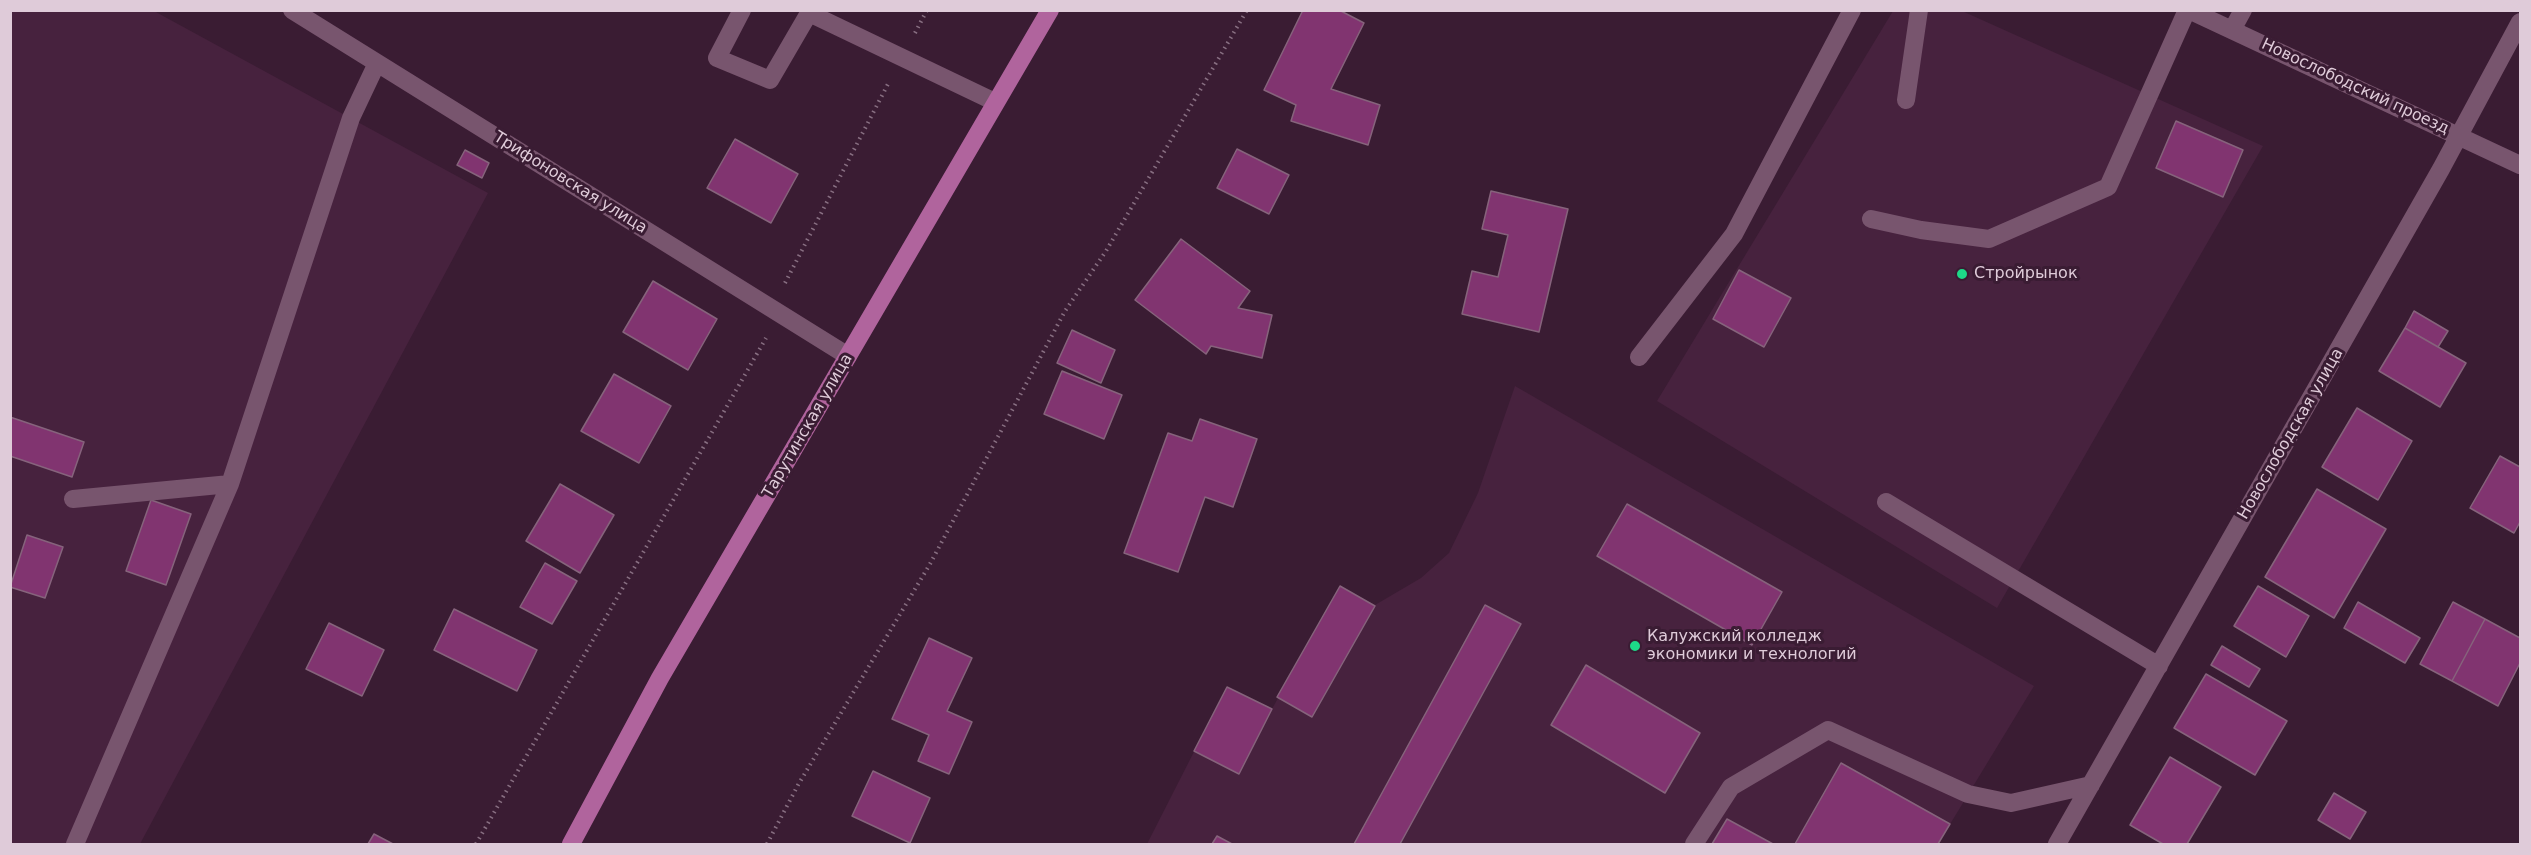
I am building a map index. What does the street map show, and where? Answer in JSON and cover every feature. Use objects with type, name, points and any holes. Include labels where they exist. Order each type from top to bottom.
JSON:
[{"type":"main road","name":"Тарутинская улица","points":[[571,844],[660,678],[1050,10]]},
{"type":"street","name":"Трифоновская улица","points":[[292,10],[848,356]]},
{"type":"street","points":[[742,10],[717,58],[770,80],[809,13],[995,102]]},
{"type":"street","points":[[1639,357],[1734,234],[1852,10]]},
{"type":"street","points":[[1906,100],[1919,10]]},
{"type":"street","points":[[1871,219],[1989,239],[2108,187],[2188,10]]},
{"type":"street","name":"Новослободский проезд","points":[[2188,10],[2520,165]]},
{"type":"street","points":[[2232,30],[2243,10]]},
{"type":"street","name":"Новослободская улица","points":[[2057,844],[2460,136],[2520,22]]},
{"type":"street","points":[[75,844],[230,483],[351,118],[377,63]]},
{"type":"street","points":[[73,499],[230,483]]},
{"type":"street","points":[[1886,502],[2159,666]]},
{"type":"street","points":[[1694,844],[1731,787],[1828,730],[1968,795],[2011,803],[2091,785]]},
{"type":"path","points":[[476,844],[780,314],[784,284],[927,10]]},
{"type":"path","points":[[767,844],[798,785],[930,564],[1065,311],[1106,251],[1247,10]]},
{"type":"shaded area","points":[[10,11],[154,11],[488,193],[140,844],[11,844]]},
{"type":"shaded area","name":"Стройрынок","points":[[1893,11],[1962,11],[2263,146],[1997,608],[1657,401]]},
{"type":"shaded area","name":"Калужский колледж экономики и технологий","points":[[1515,386],[2034,686],[1938,844],[1147,844],[1227,687],[1272,709],[1340,586],[1375,605],[1421,578],[1449,553],[1478,493]]},
{"type":"building","points":[[1303,10],[1339,10],[1364,23],[1331,89],[1380,105],[1368,145],[1291,121],[1296,105],[1264,90]]},
{"type":"building","points":[[2176,121],[2243,150],[2223,197],[2156,168]]},
{"type":"building","points":[[735,139],[798,174],[771,223],[707,188]]},
{"type":"building","points":[[1237,149],[1289,175],[1269,214],[1217,188]]},
{"type":"building","points":[[465,150],[489,163],[482,178],[457,165]]},
{"type":"building","points":[[1491,191],[1568,209],[1539,332],[1462,314],[1472,271],[1498,277],[1508,235],[1482,229]]},
{"type":"building","points":[[1181,239],[1250,291],[1238,308],[1272,315],[1262,358],[1211,346],[1206,354],[1135,300]]},
{"type":"building","points":[[1739,270],[1791,298],[1764,347],[1713,319]]},
{"type":"building","points":[[653,281],[717,319],[688,370],[623,332]]},
{"type":"building","points":[[2414,311],[2448,331],[2438,347],[2405,328]]},
{"type":"building","points":[[2405,328],[2466,363],[2440,407],[2379,371]]},
{"type":"building","points":[[1072,330],[1115,350],[1101,383],[1057,363]]},
{"type":"building","points":[[1062,371],[1122,395],[1104,439],[1044,414]]},
{"type":"building","points":[[614,374],[671,406],[639,463],[581,431]]},
{"type":"building","points":[[2357,408],[2412,441],[2378,500],[2322,467]]},
{"type":"building","points":[[10,417],[84,442],[72,477],[10,456]]},
{"type":"building","points":[[1200,419],[1257,439],[1233,507],[1205,497],[1178,572],[1124,553],[1168,433],[1192,441]]},
{"type":"building","points":[[2500,456],[2520,467],[2520,522],[2514,533],[2470,508]]},
{"type":"building","points":[[560,484],[614,515],[580,573],[526,541]]},
{"type":"building","points":[[2317,489],[2386,529],[2334,618],[2265,577]]},
{"type":"building","points":[[151,500],[191,514],[166,585],[126,571]]},
{"type":"building","points":[[1627,504],[1782,592],[1752,645],[1597,556]]},
{"type":"building","points":[[27,535],[63,547],[45,598],[10,587]]},
{"type":"building","points":[[545,563],[577,581],[552,624],[520,607]]},
{"type":"building","points":[[1340,586],[1375,606],[1312,717],[1277,697]]},
{"type":"building","points":[[2258,586],[2309,616],[2286,657],[2234,626]]},
{"type":"building","points":[[2358,602],[2420,638],[2405,663],[2344,628]]},
{"type":"building","points":[[2453,602],[2485,619],[2452,681],[2420,664]]},
{"type":"building","points":[[1485,605],[1521,624],[1400,844],[1354,844]]},
{"type":"building","points":[[454,609],[537,650],[517,691],[434,650]]},
{"type":"building","points":[[2485,619],[2520,638],[2520,663],[2498,706],[2452,681]]},
{"type":"building","points":[[329,623],[384,650],[362,696],[306,669]]},
{"type":"building","points":[[929,638],[972,658],[947,711],[972,722],[949,774],[918,761],[929,735],[892,719]]},
{"type":"building","points":[[2222,646],[2260,669],[2249,687],[2211,665]]},
{"type":"building","points":[[1586,665],[1700,733],[1665,793],[1551,725]]},
{"type":"building","points":[[2206,674],[2287,721],[2255,775],[2174,728]]},
{"type":"building","points":[[1227,687],[1272,709],[1239,774],[1194,751]]},
{"type":"building","points":[[2170,757],[2221,787],[2187,844],[2163,844],[2130,825]]},
{"type":"building","points":[[1841,763],[1950,824],[1938,844],[1795,844]]},
{"type":"building","points":[[873,771],[930,798],[910,843],[852,816]]},
{"type":"building","points":[[2334,793],[2366,812],[2350,839],[2318,820]]},
{"type":"building","points":[[1727,819],[1773,844],[1712,844]]},
{"type":"building","points":[[374,834],[393,844],[368,844]]},
{"type":"building","points":[[1217,836],[1232,844],[1212,844]]},
{"type":"place","name":"Стройрынок","points":[[1962,274]]},
{"type":"place","name":"Калужский колледж экономики и технологий","points":[[1635,646]]}]
